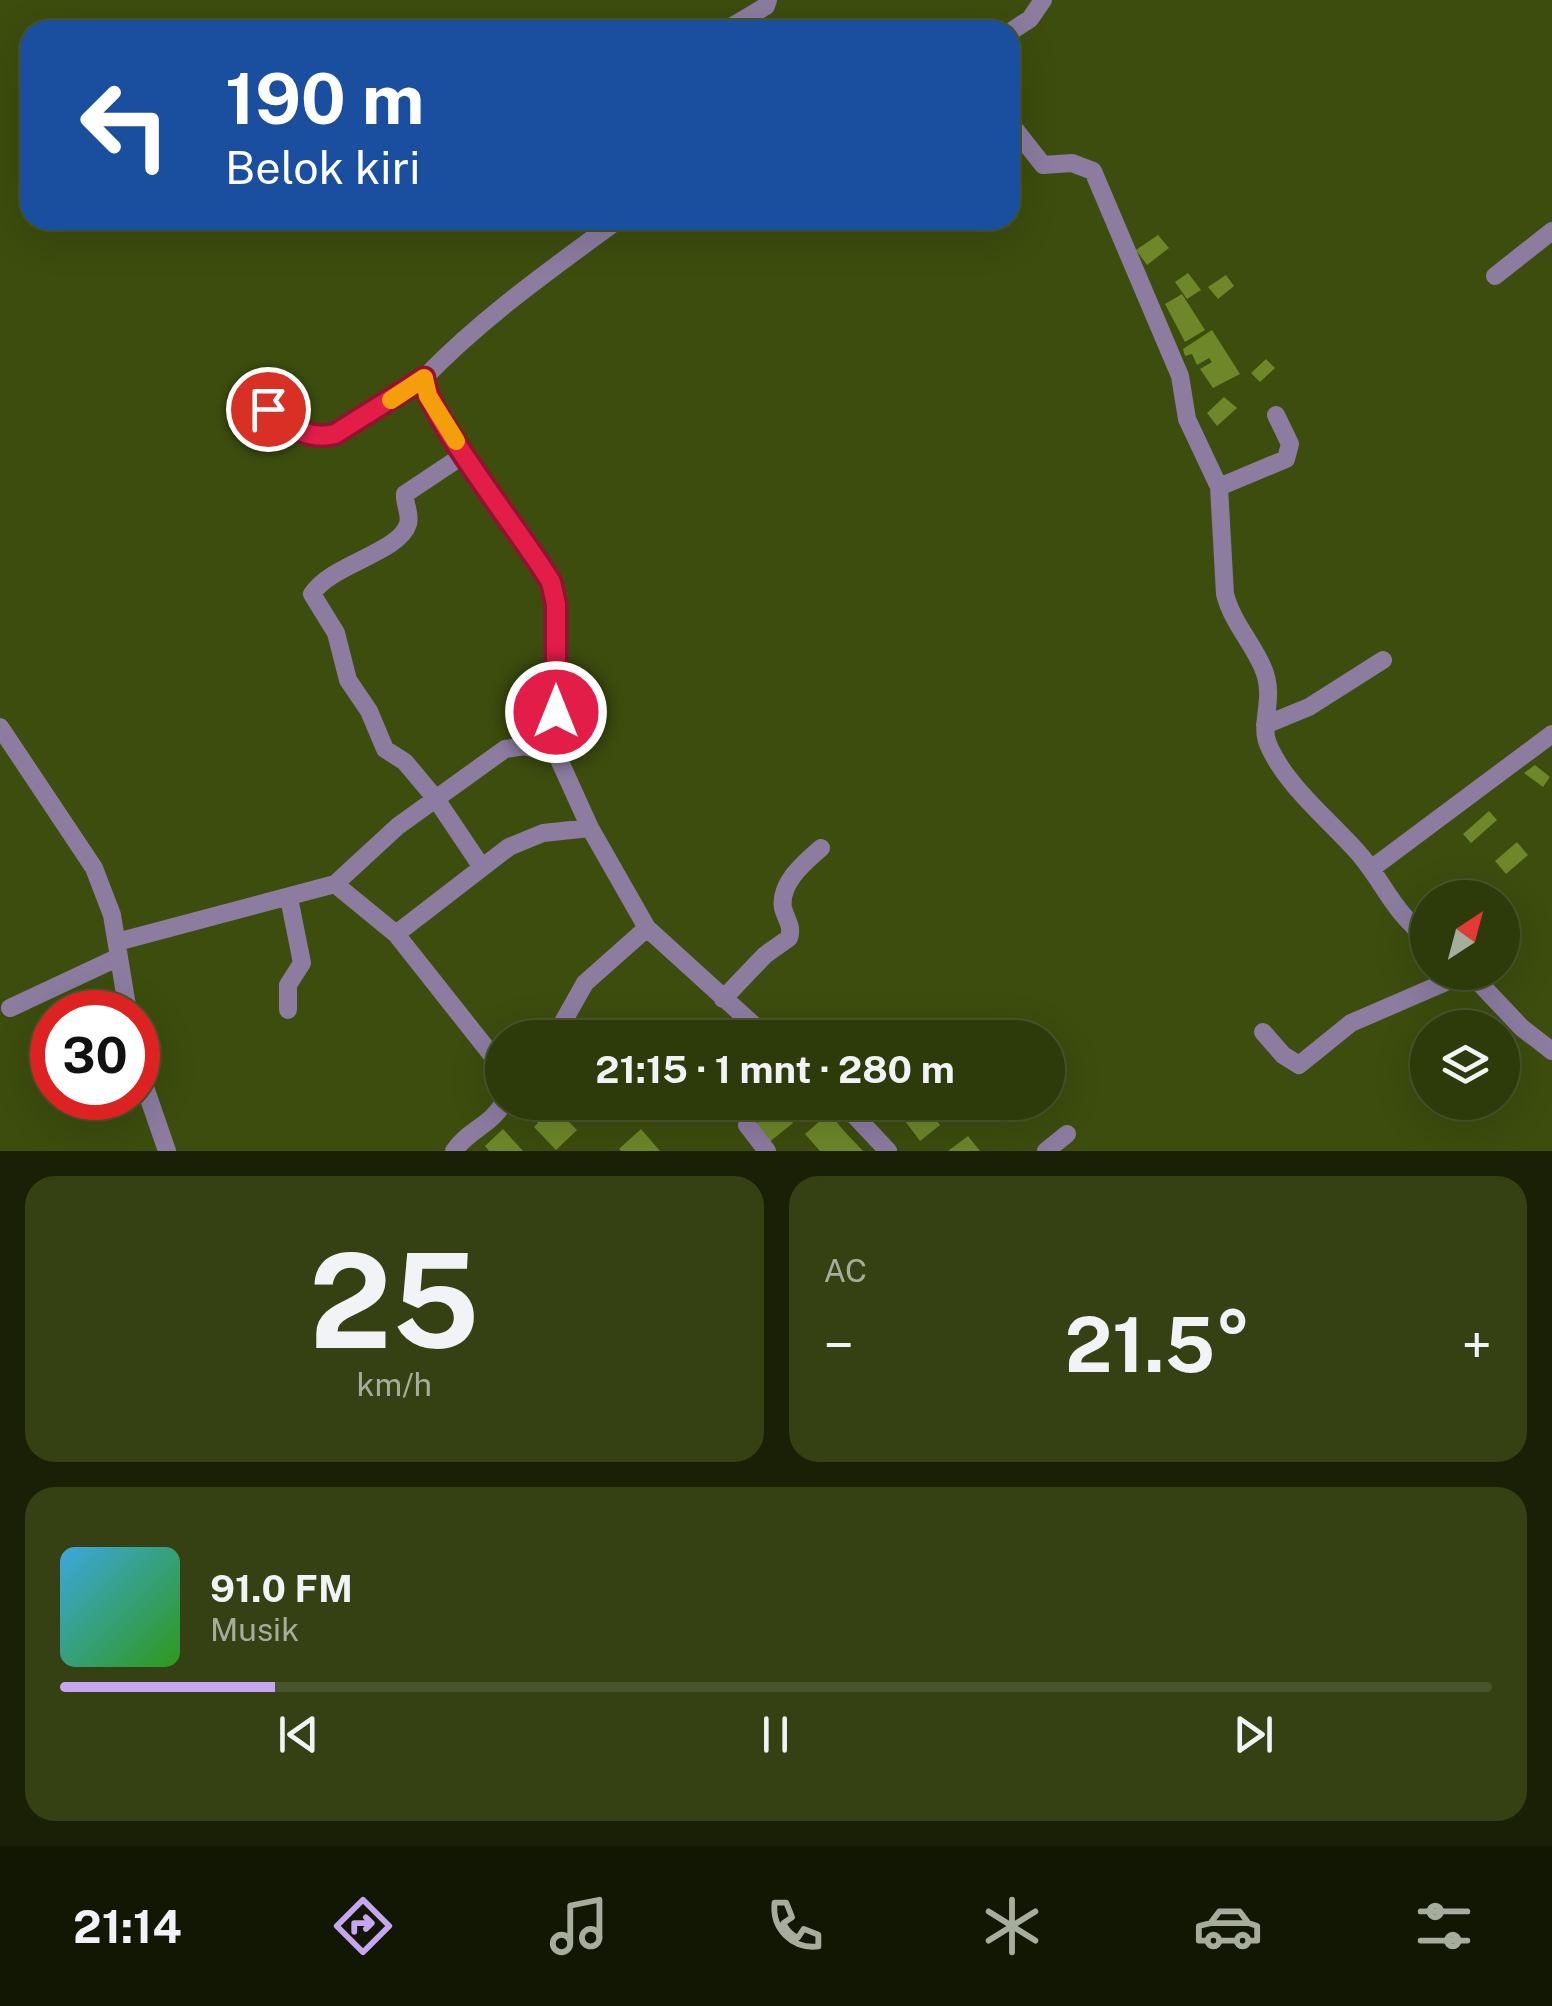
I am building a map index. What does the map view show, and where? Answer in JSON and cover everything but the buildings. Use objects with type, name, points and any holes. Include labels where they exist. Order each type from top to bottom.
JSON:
[{"type":"street","points":[[743,20],[766,6],[768,0]]},
{"type":"street","points":[[1020,25],[1043,0]]},
{"type":"street","points":[[1020,136],[1042,166],[1086,166],[1099,181],[1115,229],[1180,376],[1187,420],[1218,487],[1225,594],[1264,670],[1270,701],[1265,726],[1268,745],[1371,868],[1398,913],[1410,923]]},
{"type":"street","points":[[252,392],[303,434],[335,434],[424,378],[520,290],[604,230]]},
{"type":"street","points":[[1496,276],[1552,231]]},
{"type":"street","points":[[424,378],[428,396],[551,582],[556,604],[558,754],[590,828],[647,928],[747,1020]]},
{"type":"street","points":[[1218,487],[1286,458],[1290,444],[1276,415]]},
{"type":"street","points":[[465,454],[405,494],[410,520],[400,537],[329,577],[312,594],[336,633],[348,680],[369,711],[385,749],[405,762],[436,799],[481,866]]},
{"type":"street","points":[[1265,726],[1309,707],[1382,660]]},
{"type":"street","points":[[0,728],[94,868],[118,949],[125,990]]},
{"type":"street","points":[[1371,868],[1552,734]]},
{"type":"street","points":[[10,1008],[118,949],[334,884],[374,846],[513,746],[558,754]]},
{"type":"street","points":[[396,934],[509,847],[544,834],[590,828]]},
{"type":"street","points":[[723,999],[765,954],[789,938],[790,926],[784,910],[786,888],[821,848]]},
{"type":"street","points":[[334,884],[396,934],[485,1047]]},
{"type":"street","points":[[288,898],[302,963],[288,985],[288,1010]]},
{"type":"street","points":[[564,1020],[586,983],[647,928]]},
{"type":"street","points":[[1263,1032],[1283,1055],[1299,1065],[1351,1023],[1427,990]]},
{"type":"street","points":[[1486,990],[1522,1028],[1552,1051]]},
{"type":"street","points":[[156,1120],[167,1151]]},
{"type":"street","points":[[454,1151],[466,1137],[492,1120]]},
{"type":"street","points":[[859,1120],[888,1151]]},
{"type":"street","points":[[747,1125],[768,1151]]},
{"type":"street","points":[[1046,1151],[1067,1134]]},
{"type":"slow traffic","points":[[391,400],[424,378],[428,396],[456,441]]},
{"type":"route","points":[[268,409],[303,434],[324,437],[335,434],[424,378],[428,396],[551,582],[556,604],[556,712]]}]
